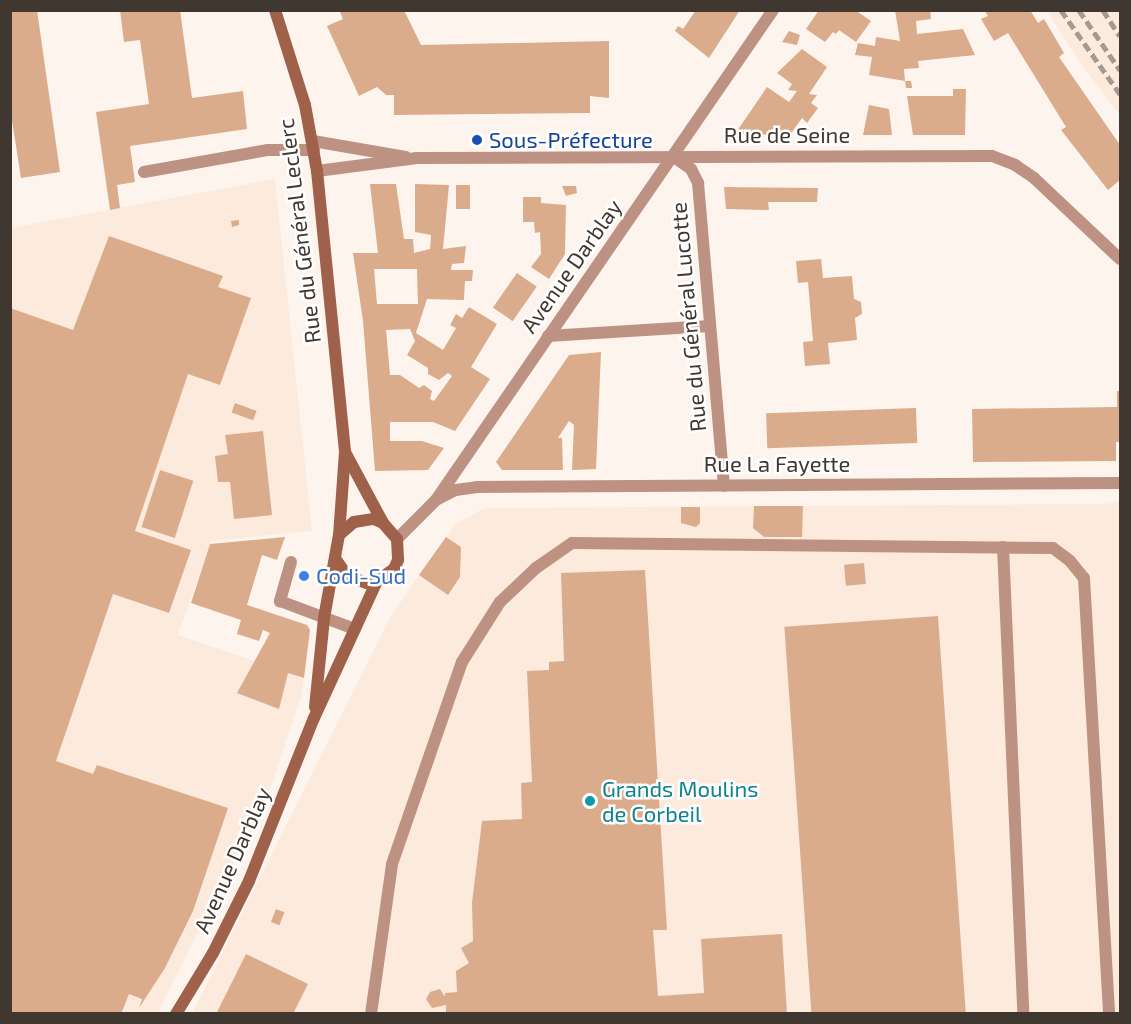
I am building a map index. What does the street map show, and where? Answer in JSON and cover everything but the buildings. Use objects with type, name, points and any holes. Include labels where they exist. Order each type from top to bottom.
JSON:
[{"type":"main road","name":"Rue du Général Leclerc","points":[[274,10],[291,51],[313,145],[345,452],[339,536]]},
{"type":"main road","name":"Rue du Général Leclerc","points":[[345,452],[383,523]]},
{"type":"main road","points":[[339,536],[354,522],[374,519],[383,523],[397,539]]},
{"type":"main road","name":"Avenue Darblay","points":[[314,718],[324,618],[339,536]]},
{"type":"main road","name":"Avenue Darblay","points":[[176,1014],[213,953],[249,881],[314,718],[377,581],[393,569],[398,560],[397,539]]},
{"type":"main road","points":[[336,560],[340,569],[357,581],[377,581]]},
{"type":"street","name":"Avenue Darblay","points":[[397,539],[436,500],[773,10]]},
{"type":"street","name":"Rue de Seine","points":[[144,172],[268,150],[313,145],[417,158]]},
{"type":"street","name":"Rue du Général Lucotte","points":[[673,156],[691,169],[698,183],[724,486]]},
{"type":"street","name":"Rue de Seine","points":[[316,171],[417,158],[992,156],[1015,165],[1034,178],[1120,259]]},
{"type":"street","points":[[548,336],[710,326]]},
{"type":"street","name":"Rue La Fayette","points":[[436,500],[456,490],[477,487],[1120,483]]},
{"type":"street","points":[[371,1014],[392,864],[462,662],[500,602],[536,568],[572,543],[1053,548],[1084,578],[1109,1014]]},
{"type":"street","points":[[1003,547],[1023,1014]]},
{"type":"street","points":[[291,562],[280,601],[355,629]]},
{"type":"shaded area","points":[[1047,11],[1120,11],[1120,115],[1081,64]]},
{"type":"shaded area","points":[[275,179],[312,531],[211,541],[178,635],[304,678],[302,693],[272,784],[158,1013],[11,1014],[11,228]]},
{"type":"shaded area","name":"Grands Moulins de Corbeil","points":[[1120,501],[1120,1013],[192,1014],[391,616],[455,524],[485,508],[1105,504]]},
{"type":"railway","points":[[1061,10],[1120,94]]},
{"type":"railway","points":[[1079,10],[1120,70]]},
{"type":"railway","points":[[1103,10],[1120,36]]},
{"type":"place","name":"Sous-Préfecture","points":[[477,140]]},
{"type":"place","name":"Codi-Sud","points":[[304,576]]},
{"type":"place","name":"Grands Moulins de Corbeil","points":[[590,801]]}]
